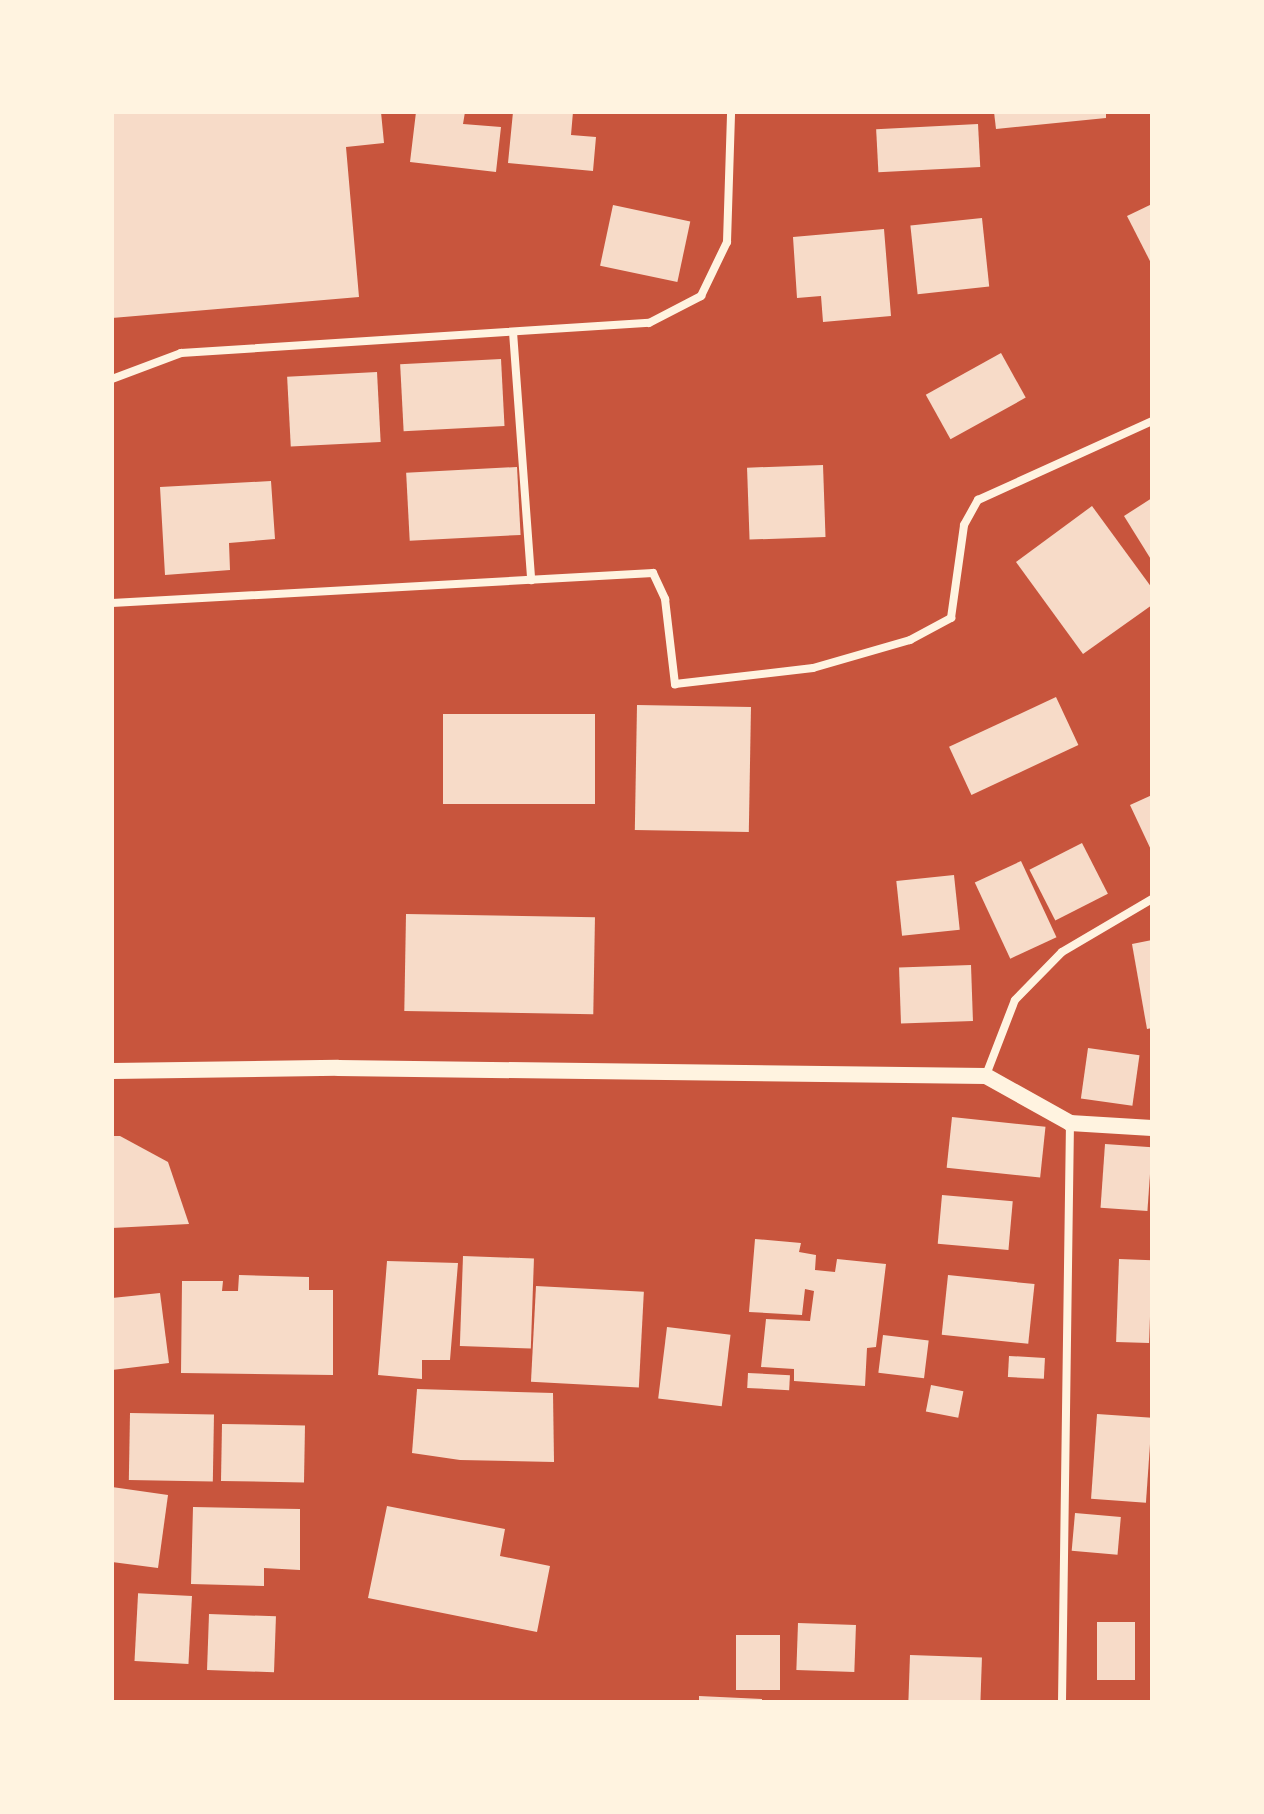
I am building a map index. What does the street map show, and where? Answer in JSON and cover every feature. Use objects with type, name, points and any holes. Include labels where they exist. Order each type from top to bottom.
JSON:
[{"type":"main road","points":[[112,1071],[338,1068],[986,1076],[1070,1123],[1152,1128]]},
{"type":"street","points":[[112,379],[181,353],[649,323],[701,296],[727,242],[731,112]]},
{"type":"street","points":[[513,332],[531,580]]},
{"type":"street","points":[[112,603],[653,573],[665,599],[675,684],[813,668],[910,640],[951,618],[964,525],[978,500],[1152,421]]},
{"type":"street","points":[[986,1076],[1015,1000],[1062,952],[1152,899]]},
{"type":"street","points":[[1062,1702],[1070,1123]]},
{"type":"building","points":[[112,112],[381,112],[384,143],[346,147],[359,297],[112,318]]},
{"type":"building","points":[[416,112],[465,112],[463,124],[501,127],[496,172],[410,162]]},
{"type":"building","points":[[513,112],[573,112],[571,135],[596,137],[593,171],[508,163]]},
{"type":"building","points":[[994,112],[1106,112],[1106,118],[996,129]]},
{"type":"building","points":[[978,124],[980,167],[878,172],[876,129]]},
{"type":"building","points":[[1152,204],[1152,265],[1127,216]]},
{"type":"building","points":[[613,205],[690,221],[677,282],[600,266]]},
{"type":"building","points":[[982,218],[989,287],[918,294],[910,226]]},
{"type":"building","points":[[884,229],[891,316],[823,322],[821,296],[797,298],[793,237]]},
{"type":"building","points":[[1001,353],[1026,398],[951,439],[926,395]]},
{"type":"building","points":[[501,359],[505,426],[404,431],[400,364]]},
{"type":"building","points":[[377,372],[381,442],[291,447],[287,377]]},
{"type":"building","points":[[823,465],[826,537],[750,540],[747,468]]},
{"type":"building","points":[[517,467],[521,535],[410,541],[406,473]]},
{"type":"building","points":[[271,481],[275,539],[229,543],[230,570],[165,575],[160,487]]},
{"type":"building","points":[[1152,498],[1152,561],[1124,516]]},
{"type":"building","points":[[1092,506],[1152,588],[1152,605],[1083,654],[1016,562]]},
{"type":"building","points":[[1056,697],[1078,745],[971,795],[949,747]]},
{"type":"building","points":[[637,705],[751,707],[749,832],[635,830]]},
{"type":"building","points":[[443,714],[595,714],[595,804],[443,804]]},
{"type":"building","points":[[1152,795],[1152,852],[1130,805]]},
{"type":"building","points":[[1082,843],[1108,894],[1055,921],[1029,870]]},
{"type":"building","points":[[1021,861],[1056,937],[1010,959],[975,883]]},
{"type":"building","points":[[954,875],[960,930],[902,936],[896,881]]},
{"type":"building","points":[[406,914],[595,917],[593,1014],[404,1011]]},
{"type":"building","points":[[1152,940],[1152,1028],[1147,1029],[1132,944]]},
{"type":"building","points":[[971,965],[973,1021],[901,1023],[899,968]]},
{"type":"building","points":[[1088,1048],[1139,1055],[1132,1106],[1081,1099]]},
{"type":"building","points":[[952,1117],[1045,1127],[1040,1178],[947,1168]]},
{"type":"building","points":[[112,1136],[120,1136],[168,1162],[189,1224],[112,1228]]},
{"type":"building","points":[[1105,1144],[1152,1147],[1147,1211],[1101,1208]]},
{"type":"building","points":[[942,1195],[1013,1201],[1008,1250],[938,1244]]},
{"type":"building","points":[[755,1239],[801,1243],[799,1252],[816,1255],[815,1270],[835,1272],[837,1259],[886,1264],[876,1347],[867,1348],[865,1386],[794,1381],[794,1369],[761,1367],[766,1319],[810,1321],[814,1291],[805,1289],[802,1315],[749,1312]]},
{"type":"building","points":[[463,1256],[534,1258],[531,1348],[460,1346]]},
{"type":"building","points":[[1119,1259],[1152,1260],[1149,1343],[1116,1342]]},
{"type":"building","points":[[387,1261],[458,1263],[450,1360],[422,1360],[422,1379],[378,1375]]},
{"type":"building","points":[[239,1275],[309,1277],[309,1290],[333,1290],[333,1375],[181,1373],[182,1281],[223,1281],[222,1291],[238,1291]]},
{"type":"building","points":[[948,1275],[1035,1284],[1028,1344],[942,1335]]},
{"type":"building","points":[[536,1286],[644,1292],[639,1388],[531,1382]]},
{"type":"building","points":[[160,1293],[169,1363],[112,1370],[112,1298]]},
{"type":"building","points":[[667,1327],[731,1335],[722,1406],[658,1398]]},
{"type":"building","points":[[883,1335],[929,1341],[924,1378],[878,1373]]},
{"type":"building","points":[[1009,1356],[1045,1358],[1044,1379],[1008,1377]]},
{"type":"building","points":[[748,1373],[790,1375],[789,1390],[747,1388]]},
{"type":"building","points":[[931,1385],[963,1391],[958,1418],[926,1412]]},
{"type":"building","points":[[417,1389],[553,1393],[554,1462],[460,1460],[412,1453]]},
{"type":"building","points":[[130,1413],[214,1414],[213,1481],[129,1480]]},
{"type":"building","points":[[1097,1414],[1152,1418],[1146,1503],[1091,1499]]},
{"type":"building","points":[[222,1424],[305,1425],[304,1482],[221,1481]]},
{"type":"building","points":[[112,1487],[168,1495],[158,1568],[112,1562]]},
{"type":"building","points":[[387,1506],[505,1529],[500,1556],[550,1566],[537,1632],[368,1598]]},
{"type":"building","points":[[193,1507],[300,1509],[300,1570],[264,1568],[264,1586],[191,1584]]},
{"type":"building","points":[[1075,1513],[1121,1517],[1118,1555],[1072,1551]]},
{"type":"building","points":[[138,1593],[192,1596],[188,1664],[135,1661]]},
{"type":"building","points":[[209,1614],[276,1616],[274,1672],[207,1670]]},
{"type":"building","points":[[1097,1622],[1135,1622],[1135,1680],[1097,1680]]},
{"type":"building","points":[[798,1623],[856,1625],[854,1672],[796,1670]]},
{"type":"building","points":[[736,1635],[780,1635],[780,1690],[736,1690]]},
{"type":"building","points":[[910,1655],[982,1658],[980,1702],[908,1702]]},
{"type":"building","points":[[699,1696],[762,1699],[762,1702],[699,1702]]}]
